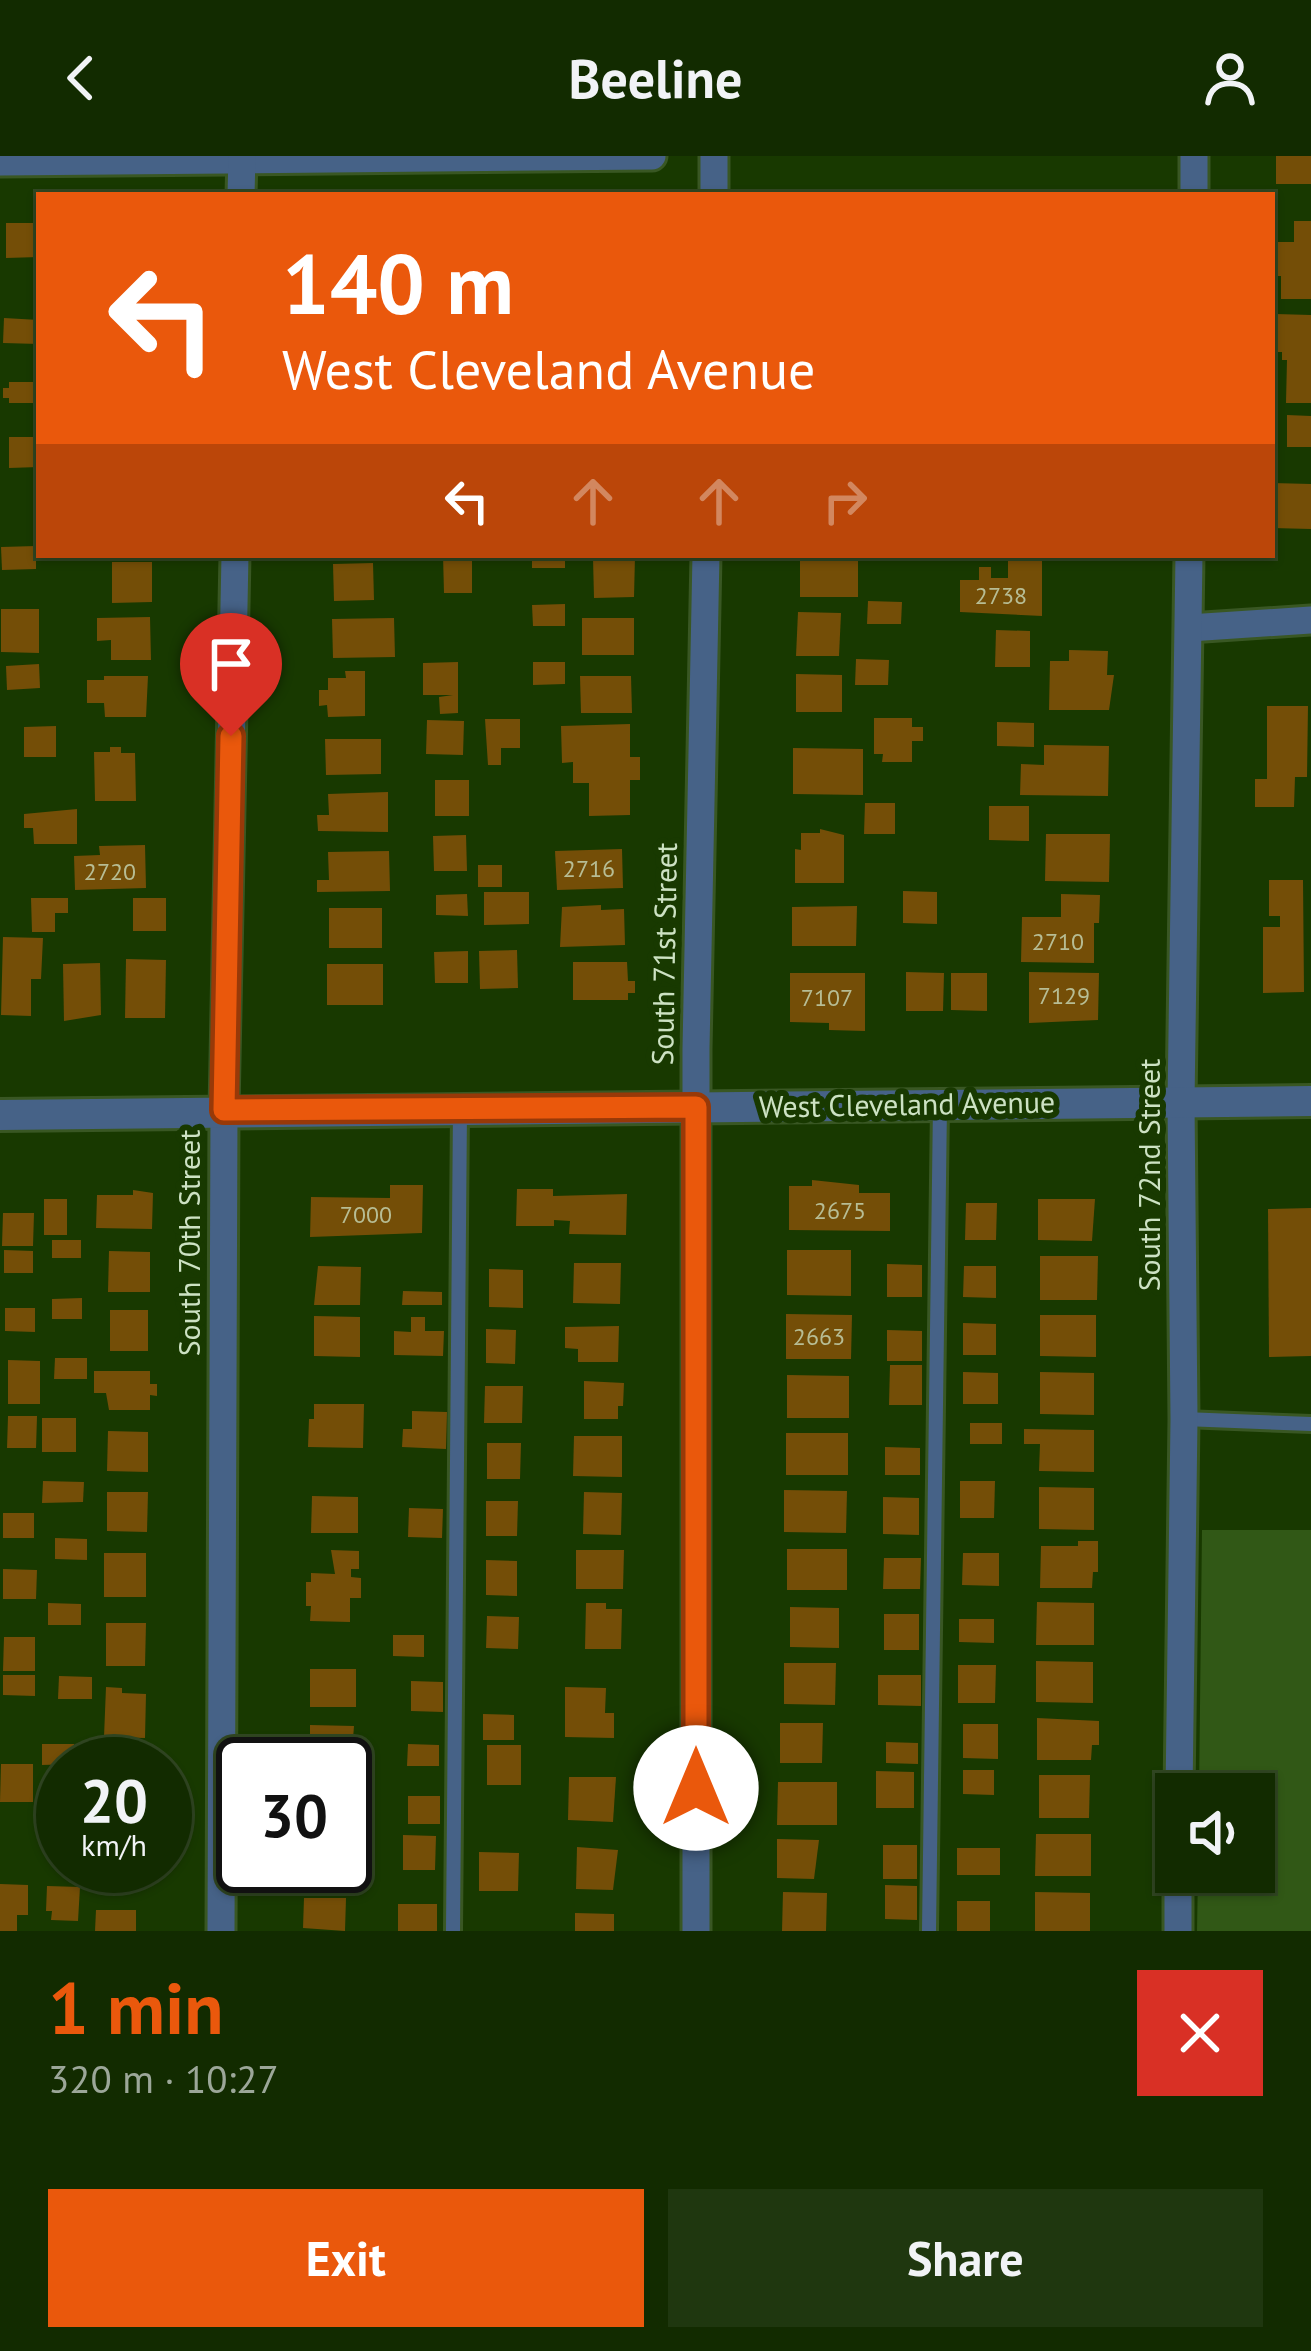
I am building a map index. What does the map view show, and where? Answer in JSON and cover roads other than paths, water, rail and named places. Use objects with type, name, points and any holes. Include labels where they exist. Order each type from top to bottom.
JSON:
[{"type":"street","points":[[0,161],[652,156]]},
{"type":"street","points":[[714,156],[714,192]]},
{"type":"street","points":[[1194,156],[1194,192]]},
{"type":"street","points":[[242,158],[242,192]]},
{"type":"street","name":"South 70th Street","points":[[220,1931],[224,1110],[235,558]]},
{"type":"street","name":"South 71st Street","points":[[696,1931],[696,1107],[706,558]]},
{"type":"street","name":"South 72nd Street","points":[[1179,1773],[1184,1419],[1181,1102],[1190,558]]},
{"type":"street","points":[[1189,628],[1311,620]]},
{"type":"street","name":"West Cleveland Avenue","points":[[0,1114],[1311,1101]]},
{"type":"street","points":[[1178,1893],[1178,1931]]},
{"type":"lane","points":[[929,1931],[940,1105]]},
{"type":"lane","points":[[453,1931],[460,1109]]},
{"type":"lane","points":[[1184,1419],[1311,1424]]}]
